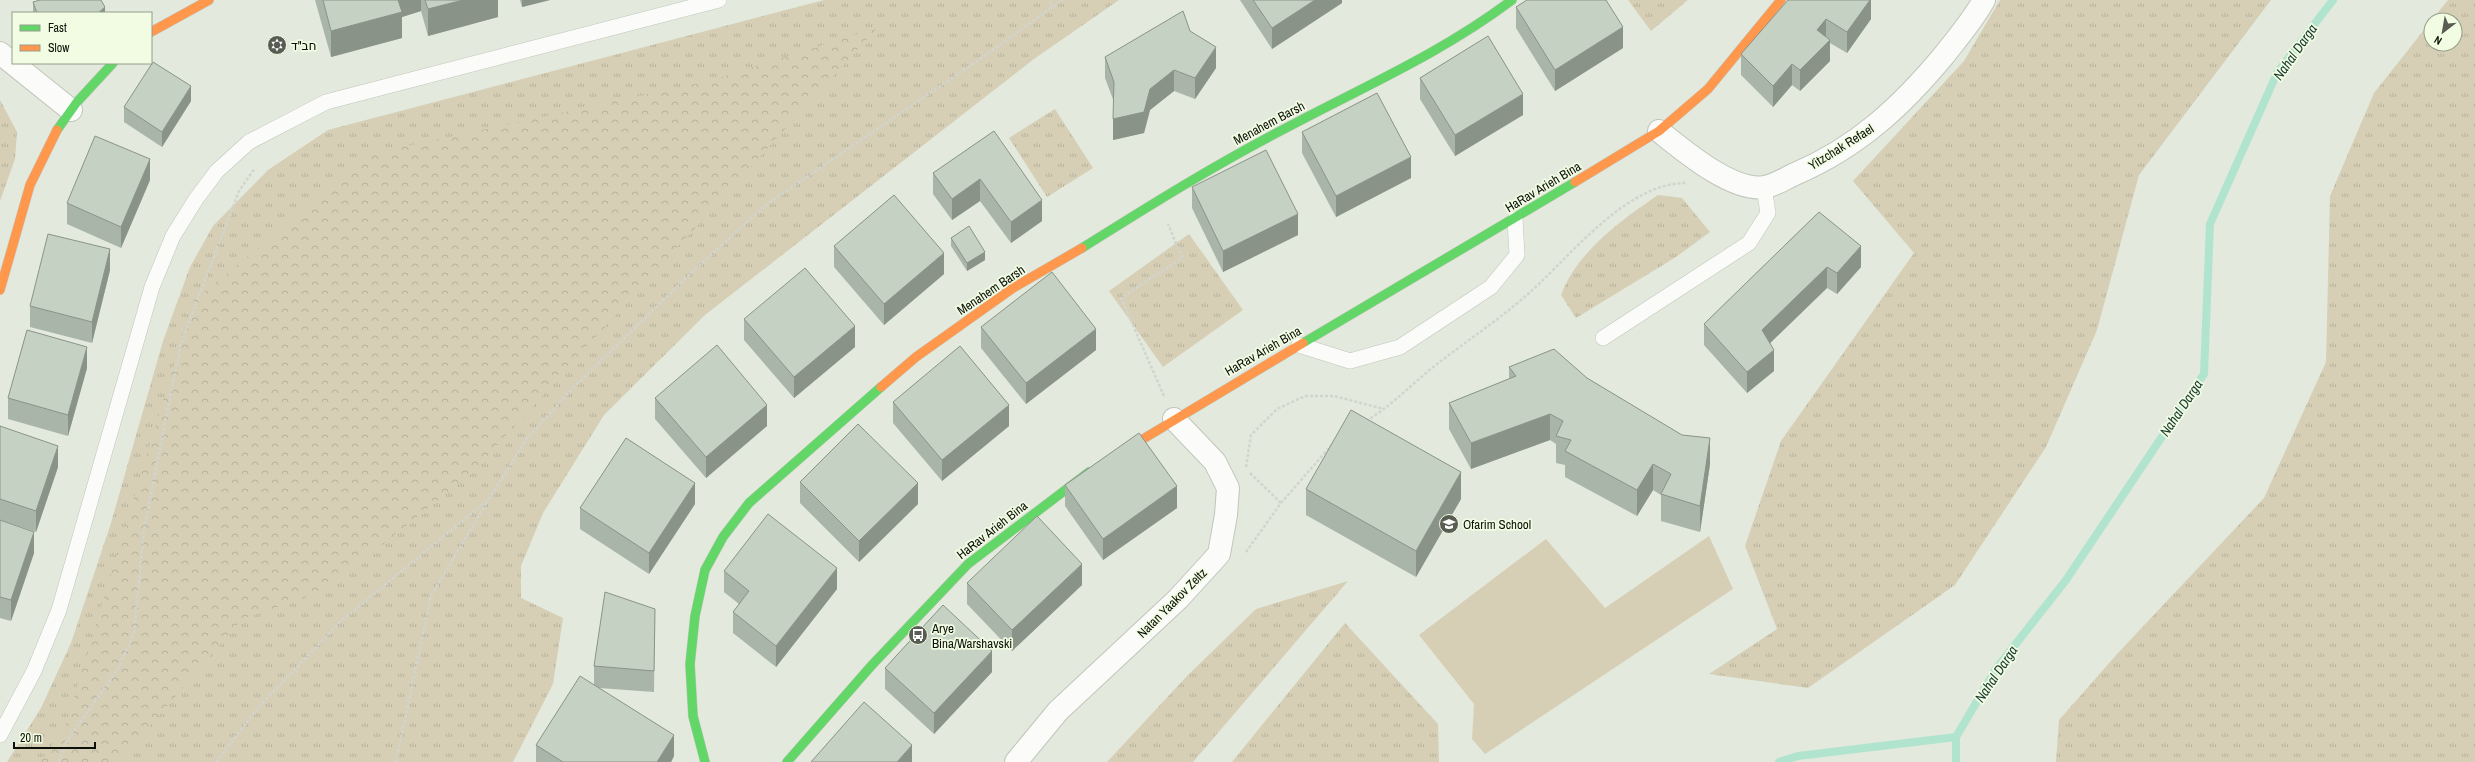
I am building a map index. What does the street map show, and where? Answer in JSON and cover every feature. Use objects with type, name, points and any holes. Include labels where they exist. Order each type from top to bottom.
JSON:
[{"type":"street","points":[[152,31],[209,0]]},
{"type":"street","name":"Menahem Barsh","points":[[705,762],[694,716],[690,664],[695,616],[705,570],[723,538],[749,503],[916,357],[1013,288],[1075,253],[1171,192],[1272,135],[1418,61],[1476,27],[1512,0]]},
{"type":"street","name":"HaRav Arieh Bina","points":[[1108,460],[1298,345],[1515,219],[1659,131],[1708,89],[1781,0]]},
{"type":"street","name":"Yitzchak Refael","points":[[1764,187],[1822,162],[1872,130],[1916,90],[1974,19],[1984,0]]},
{"type":"street","points":[[0,53],[12,63]]},
{"type":"street","points":[[14,64],[71,110]]},
{"type":"street","points":[[0,290],[17,228],[36,172],[57,130],[71,110],[112,64]]},
{"type":"street","points":[[1659,131],[1686,152],[1736,183],[1764,187]]},
{"type":"street","name":"Natan Yaakov Zeltz","points":[[1016,762],[1058,711],[1178,600],[1219,554],[1226,516],[1228,488],[1216,462],[1174,419]]},
{"type":"street","name":"HaRav Arieh Bina","points":[[787,762],[872,665],[968,564],[1075,481],[1095,468]]},
{"type":"lane","points":[[0,735],[34,671],[59,610],[152,287],[173,236],[196,199],[217,171],[249,142],[326,102],[719,0]]},
{"type":"lane","points":[[1603,338],[1749,243],[1768,213],[1764,187]]},
{"type":"lane","points":[[1298,345],[1350,361],[1400,347],[1491,287],[1517,255],[1515,219]]},
{"type":"path","points":[[1050,9],[1051,0]]},
{"type":"path","points":[[396,762],[431,596],[526,440],[572,389],[687,277],[767,204],[1062,0]]},
{"type":"path","points":[[59,762],[65,744],[119,667],[134,633],[144,529],[181,343],[239,191],[257,165]]},
{"type":"path","points":[[1365,422],[1385,410],[1431,369],[1522,300],[1606,219],[1646,193],[1678,183],[1693,183]]},
{"type":"path","points":[[1162,228],[1168,224],[1182,258],[1121,298],[1174,419]]},
{"type":"path","points":[[1281,503],[1246,469],[1251,435],[1277,409],[1305,396],[1334,396],[1385,410]]},
{"type":"path","points":[[1245,553],[1281,503],[1332,443],[1338,439]]},
{"type":"path","points":[[216,762],[257,709],[341,621],[489,499]]},
{"type":"green space","points":[[824,0],[1119,0],[1034,59],[705,315],[604,415],[543,513],[521,566],[521,598],[563,618],[553,684],[513,762],[7,762],[41,708],[71,643],[111,523],[163,341],[190,267],[213,226],[268,170],[328,130]]},
{"type":"green space","points":[[1628,0],[1688,0],[1651,31]]},
{"type":"green space","points":[[2000,0],[2271,0],[2139,175],[2097,330],[2046,447],[1955,585],[1808,688],[1709,674],[1777,629],[1745,546],[1781,441],[1914,253],[1853,181],[1964,61]]},
{"type":"green space","points":[[2448,0],[2475,0],[2475,762],[2056,762],[2059,720],[2118,653],[2264,498],[2326,362],[2330,196],[2374,93],[2423,31],[2423,52],[2463,52],[2463,12],[2438,12]]},
{"type":"green space","points":[[877,28],[473,472],[325,591],[242,619],[119,762],[39,762],[64,730],[193,301],[375,153],[713,80]]},
{"type":"green space","points":[[0,100],[17,132],[15,159],[0,201]]},
{"type":"green space","points":[[1055,109],[1093,168],[1047,197],[1009,138]]},
{"type":"green space","points":[[1658,195],[1682,198],[1710,232],[1676,257],[1576,318],[1561,295],[1568,279],[1589,251],[1601,239]]},
{"type":"green space","points":[[1189,234],[1243,310],[1163,367],[1109,291]]},
{"type":"green space","points":[[1709,536],[1733,589],[1485,754],[1472,739],[1474,704],[1419,635],[1546,539],[1605,608]]},
{"type":"green space","points":[[1348,581],[1193,762],[1107,762],[1187,676],[1256,609]]},
{"type":"green space","points":[[1345,623],[1438,724],[1439,762],[1232,762]]},
{"type":"building","points":[[40,0],[101,0],[105,7],[99,12],[37,12],[33,2]]},
{"type":"building","points":[[323,0],[398,0],[402,12],[331,31]]},
{"type":"building","points":[[425,0],[463,0],[428,9]]},
{"type":"building","points":[[1253,0],[1315,0],[1272,28]]},
{"type":"building","points":[[1527,0],[1606,0],[1623,27],[1555,70],[1516,7]]},
{"type":"building","points":[[1788,0],[1870,0],[1847,32],[1826,19],[1817,30],[1830,40],[1800,70],[1792,64],[1773,86],[1741,54]]},
{"type":"building","points":[[1183,11],[1190,31],[1216,47],[1195,78],[1174,70],[1150,89],[1144,112],[1113,119],[1114,82],[1105,57]]},
{"type":"building","points":[[1488,36],[1523,94],[1455,135],[1420,78]]},
{"type":"building","points":[[153,62],[191,86],[162,132],[124,107]]},
{"type":"building","points":[[1377,93],[1411,157],[1336,196],[1302,132]]},
{"type":"building","points":[[994,131],[1042,200],[1011,222],[980,179],[952,199],[933,173]]},
{"type":"building","points":[[95,136],[150,159],[121,227],[67,203]]},
{"type":"building","points":[[1266,150],[1298,214],[1223,251],[1192,187]]},
{"type":"building","points":[[894,195],[944,253],[884,304],[834,246]]},
{"type":"building","points":[[1819,212],[1861,246],[1837,273],[1827,267],[1762,330],[1774,350],[1747,372],[1704,324]]},
{"type":"building","points":[[969,226],[985,252],[967,263],[951,238]]},
{"type":"building","points":[[48,234],[110,249],[92,322],[30,306]]},
{"type":"building","points":[[805,268],[855,326],[794,377],[744,319]]},
{"type":"building","points":[[1052,272],[1096,329],[1026,383],[981,327]]},
{"type":"building","points":[[27,330],[87,347],[68,415],[8,398]]},
{"type":"building","points":[[717,345],[767,405],[706,457],[655,398]]},
{"type":"building","points":[[960,346],[1009,405],[942,460],[893,402]]},
{"type":"building","points":[[1554,349],[1587,378],[1682,435],[1710,438],[1700,506],[1661,494],[1671,474],[1653,464],[1637,490],[1565,451],[1571,440],[1556,436],[1563,421],[1550,414],[1471,443],[1449,403],[1516,376],[1509,367]]},
{"type":"building","points":[[1351,410],[1461,472],[1416,551],[1306,489]]},
{"type":"building","points":[[858,424],[918,483],[859,541],[800,482]]},
{"type":"building","points":[[0,426],[58,446],[36,511],[0,499]]},
{"type":"building","points":[[1139,433],[1177,486],[1103,539],[1065,485]]},
{"type":"building","points":[[626,438],[695,483],[649,553],[580,508]]},
{"type":"building","points":[[768,514],[837,568],[776,646],[733,612],[749,591],[724,571]]},
{"type":"building","points":[[1037,516],[1082,564],[1012,630],[967,583]]},
{"type":"building","points":[[0,520],[34,532],[11,600],[0,597]]},
{"type":"building","points":[[605,592],[655,609],[654,671],[594,666]]},
{"type":"building","points":[[943,605],[992,651],[934,713],[885,668]]},
{"type":"building","points":[[580,676],[674,735],[657,762],[563,762],[536,745]]},
{"type":"building","points":[[864,702],[912,745],[897,762],[811,762]]},
{"type":"waterway","name":"Nahal Darga","points":[[1956,762],[1956,737],[1996,669],[2066,580],[2204,374],[2210,224],[2277,73],[2333,0]]},
{"type":"waterway","points":[[1779,762],[1798,756],[1956,737]]},
{"type":"traffic: fast","points":[[1082,248],[1234,156],[1458,37],[1512,0]]},
{"type":"traffic: fast","points":[[57,130],[77,102],[112,64]]},
{"type":"traffic: fast","points":[[1303,343],[1575,182]]},
{"type":"traffic: fast","points":[[705,762],[693,716],[690,664],[695,616],[705,570],[723,537],[749,503],[881,387]]},
{"type":"traffic: fast","points":[[787,762],[872,665],[968,564],[1089,472]]},
{"type":"traffic: slow","points":[[152,31],[209,0]]},
{"type":"traffic: slow","points":[[1575,182],[1659,131],[1708,89],[1781,0]]},
{"type":"traffic: slow","points":[[0,290],[30,185],[57,130]]},
{"type":"traffic: slow","points":[[881,387],[916,357],[1013,288],[1082,248]]},
{"type":"traffic: slow","points":[[1118,454],[1303,343]]},
{"type":"place","name":"חב\"ד","points":[[277,45]]},
{"type":"place","name":"Ofarim School","points":[[1449,524]]},
{"type":"place","name":"Arye Bina/Warshavski","points":[[918,635]]}]
